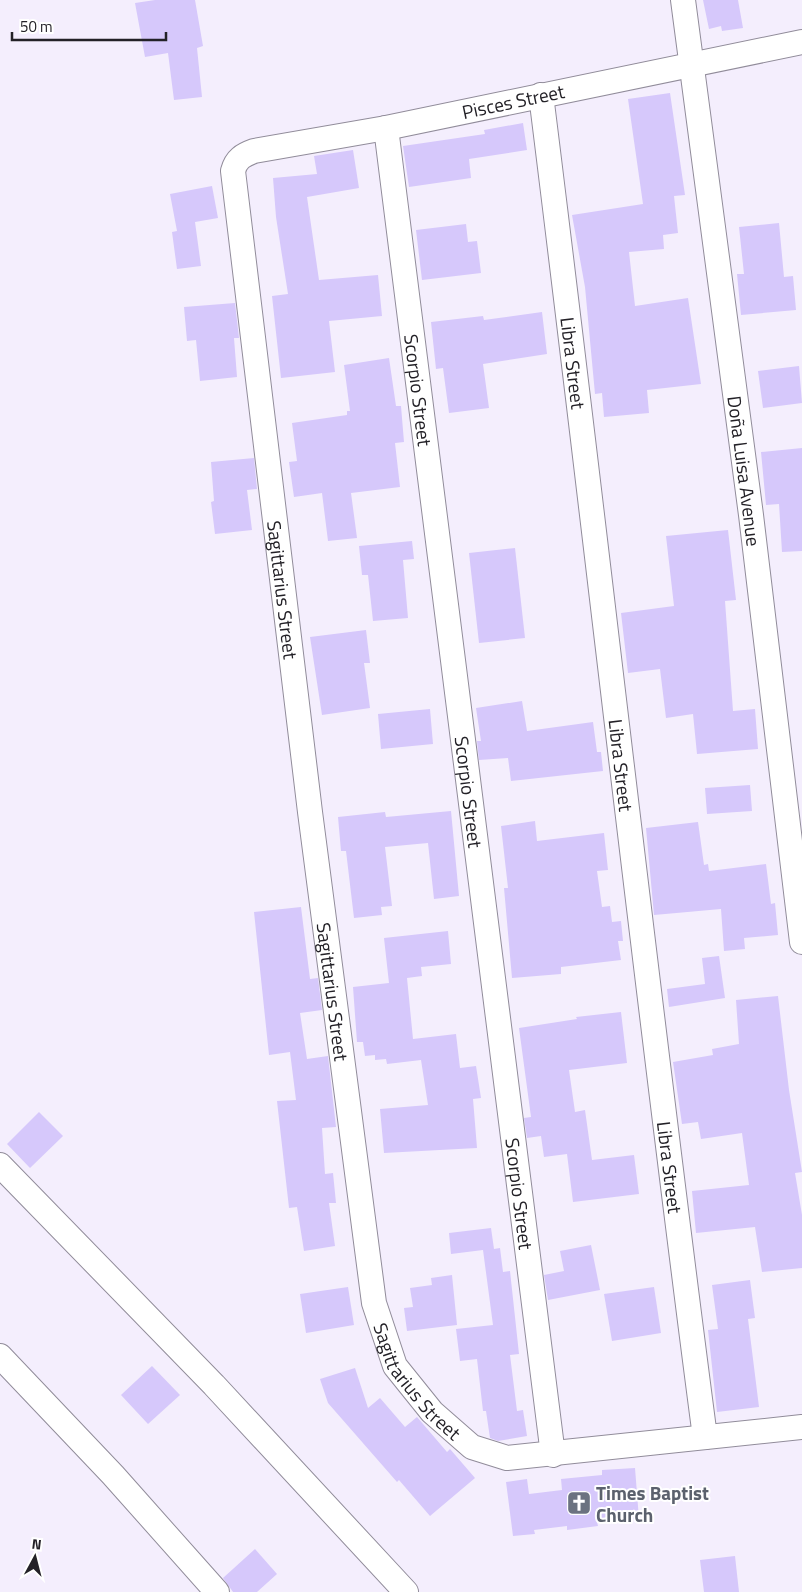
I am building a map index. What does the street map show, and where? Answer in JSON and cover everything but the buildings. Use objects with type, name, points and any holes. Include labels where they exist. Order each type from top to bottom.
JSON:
[{"type":"street","name":"Doña Luisa Avenue","points":[[682,0],[751,515],[802,942]]},
{"type":"street","name":"Pisces Street","points":[[233,171],[235,164],[242,156],[254,151],[386,128],[541,94],[802,42]]},
{"type":"street","name":"Libra Street","points":[[541,94],[604,603],[665,1135],[705,1437]]},
{"type":"street","name":"Scorpio Street","points":[[386,128],[553,1455]]},
{"type":"street","name":"Sagittarius Street","points":[[233,171],[309,802],[374,1303],[395,1366],[432,1412],[472,1447],[507,1458],[553,1455],[802,1427]]},
{"type":"street","points":[[0,1165],[214,1385],[406,1592]]},
{"type":"street","points":[[0,1356],[113,1475],[217,1592]]},
{"type":"place","name":"Times Baptist Church","points":[[579,1503]]}]
